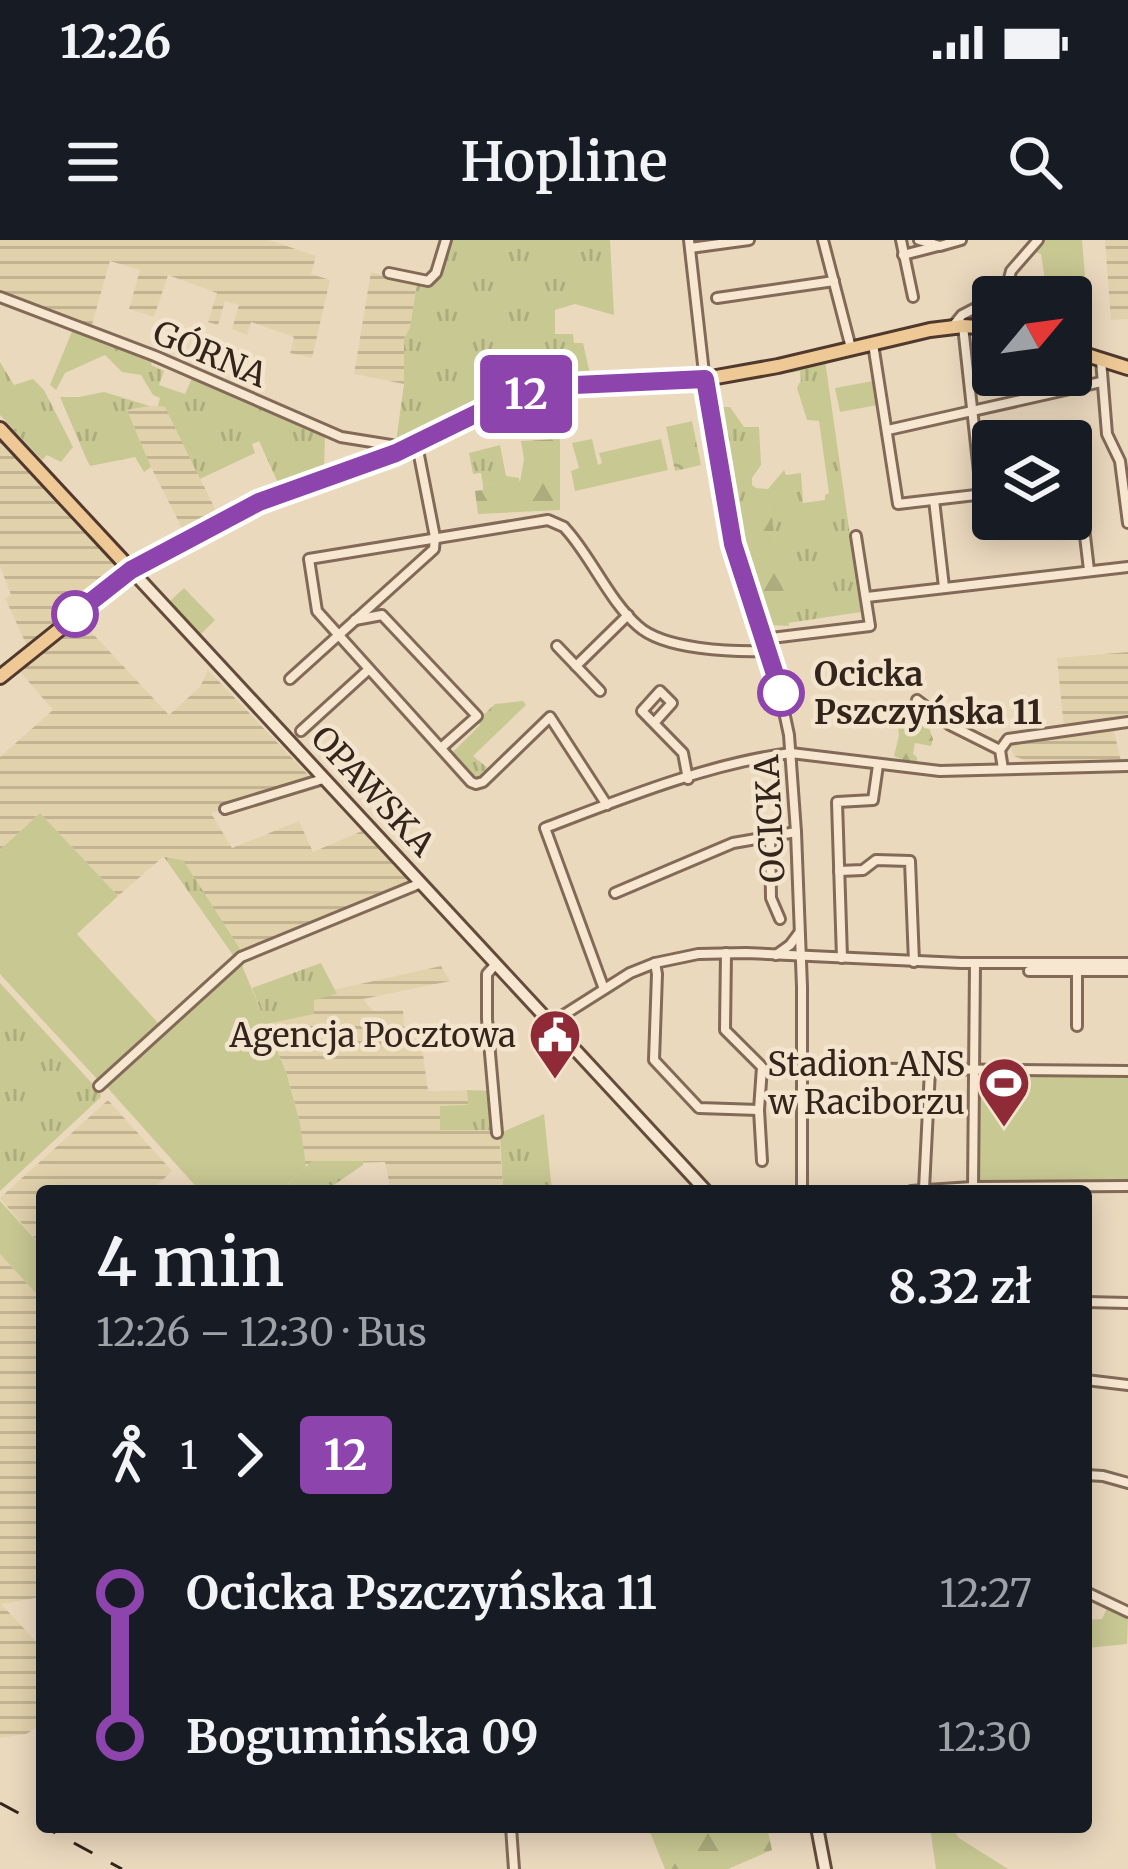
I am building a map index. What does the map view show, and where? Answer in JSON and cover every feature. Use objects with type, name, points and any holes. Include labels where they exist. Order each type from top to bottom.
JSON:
[{"type":"main road","points":[[0,677],[131,570],[269,497],[400,452],[496,404],[550,388],[705,379],[972,327]]},
{"type":"main road","points":[[1092,357],[1128,368]]},
{"type":"main road","name":"OPAWSKA","points":[[0,428],[700,1185]]},
{"type":"main road","points":[[818,1833],[825,1869]]},
{"type":"street","points":[[389,273],[428,281],[436,273],[446,240]]},
{"type":"street","points":[[690,244],[749,240]]},
{"type":"street","points":[[823,240],[851,348]]},
{"type":"street","points":[[902,240],[914,297]]},
{"type":"street","points":[[920,240],[940,246]]},
{"type":"street","points":[[903,255],[962,240]]},
{"type":"street","points":[[1010,276],[1038,240]]},
{"type":"street","name":"OCICKA","points":[[690,244],[705,379],[733,544],[784,706],[790,753],[802,975],[802,1185]]},
{"type":"street","points":[[717,298],[834,281]]},
{"type":"street","name":"GÓRNA","points":[[0,297],[153,355],[341,437],[397,446],[400,452]]},
{"type":"street","points":[[972,310],[962,315],[957,327],[973,420]]},
{"type":"street","points":[[873,343],[898,504],[972,495]]},
{"type":"street","points":[[1101,360],[1107,434],[1120,461],[1128,523]]},
{"type":"street","points":[[888,430],[1101,382]]},
{"type":"street","points":[[290,679],[434,549],[417,444]]},
{"type":"street","points":[[934,500],[944,587]]},
{"type":"street","points":[[607,805],[550,717],[479,784],[471,782],[316,608],[309,560],[554,522],[575,540],[646,633],[663,641],[767,651]]},
{"type":"street","points":[[763,639],[870,626],[856,536]]},
{"type":"street","points":[[1085,540],[1089,571]]},
{"type":"street","points":[[866,597],[1128,567]]},
{"type":"street","points":[[355,620],[382,615],[477,716],[441,748]]},
{"type":"street","points":[[576,666],[628,615]]},
{"type":"street","points":[[557,646],[600,691]]},
{"type":"street","points":[[301,731],[368,670]]},
{"type":"street","points":[[916,700],[1000,750]]},
{"type":"street","points":[[1003,769],[1000,750],[1008,739],[1128,722]]},
{"type":"street","points":[[654,724],[682,754],[688,778]]},
{"type":"street","points":[[604,989],[545,828],[688,778],[790,753],[928,770],[1128,766]]},
{"type":"street","points":[[842,958],[837,802],[872,800],[878,766]]},
{"type":"street","points":[[225,809],[325,779]]},
{"type":"street","points":[[615,892],[733,843],[796,832]]},
{"type":"street","points":[[770,835],[771,898],[780,920]]},
{"type":"street","points":[[839,871],[863,870],[876,860],[910,861],[914,962]]},
{"type":"street","points":[[99,1086],[241,957],[421,883]]},
{"type":"street","points":[[776,955],[800,932]]},
{"type":"street","points":[[726,953],[724,1030],[762,1067],[762,1161]]},
{"type":"street","points":[[551,1023],[655,963],[698,954],[1128,967]]},
{"type":"street","points":[[776,955],[802,975]]},
{"type":"street","points":[[655,963],[654,1060],[698,1108],[759,1110]]},
{"type":"street","points":[[973,1185],[975,963]]},
{"type":"street","points":[[497,964],[488,974],[487,1019],[497,1133]]},
{"type":"street","points":[[1029,971],[1077,967]]},
{"type":"street","points":[[1077,967],[1077,1026]]},
{"type":"street","points":[[802,1068],[1128,1071]]},
{"type":"street","points":[[924,1185],[930,1070]]},
{"type":"street","points":[[1092,1187],[1128,1186]]},
{"type":"street","points":[[1092,1302],[1128,1303]]},
{"type":"street","points":[[1092,1381],[1128,1385]]},
{"type":"street","points":[[1092,1475],[1128,1483]]},
{"type":"street","points":[[1092,1595],[1128,1610]]},
{"type":"street","points":[[511,1833],[514,1869]]},
{"type":"shaded area","points":[[0,240],[269,240],[316,256],[311,274],[330,280],[312,358],[290,353],[294,337],[251,322],[247,335],[232,329],[239,305],[225,301],[218,325],[208,322],[217,293],[168,275],[154,317],[129,309],[140,270],[110,261],[91,328],[0,295]]},
{"type":"shaded area","points":[[1105,240],[1128,240],[1128,319],[1111,320]]},
{"type":"shaded area","points":[[371,272],[417,284],[404,339],[404,384],[354,374]]},
{"type":"shaded area","points":[[165,406],[219,517],[185,534],[127,410]]},
{"type":"shaded area","points":[[0,441],[118,566],[27,646],[5,598],[11,595],[0,566]]},
{"type":"shaded area","points":[[79,619],[169,715],[200,687],[208,670],[314,781],[211,813],[232,848],[299,821],[313,852],[362,831],[412,885],[242,952],[182,860],[163,857],[118,896],[40,813],[0,850],[0,757],[53,710],[17,668]]},
{"type":"shaded area","points":[[1128,652],[1128,720],[1064,728],[1057,658]]},
{"type":"shaded area","points":[[1113,727],[1121,761],[1026,761],[1014,756],[1011,748],[1010,740]]},
{"type":"shaded area","points":[[441,966],[450,981],[363,999],[373,1011],[403,1010],[404,1027],[429,1025],[429,1038],[421,1039],[428,1091],[496,1090],[503,1185],[390,1185],[385,1162],[304,1164],[300,1123],[265,1021],[312,1010],[309,998]]},
{"type":"shaded area","points":[[108,1100],[172,1171],[157,1185],[36,1185],[36,1240],[0,1198]]},
{"type":"shaded area","points":[[0,1254],[36,1293],[36,1598],[1,1604],[36,1642],[36,1728],[0,1738]]},
{"type":"green space","points":[[449,240],[610,240],[614,315],[575,304],[555,310],[555,334],[573,334],[574,343],[583,343],[591,378],[518,393],[407,443],[396,442],[404,339],[417,284],[435,280]]},
{"type":"green space","points":[[1045,240],[1082,240],[1085,276],[1044,276],[1041,254],[1035,252]]},
{"type":"green space","points":[[73,329],[154,358],[151,365],[164,371],[159,385],[185,394],[194,374],[325,433],[324,470],[279,485],[259,441],[252,444],[255,453],[200,479],[165,407],[158,406],[160,398],[141,375],[122,372],[105,355],[65,373],[56,390],[50,385]]},
{"type":"green space","points":[[825,360],[861,612],[788,623],[769,502],[733,505],[714,387],[722,407],[730,407],[744,427],[759,427],[761,465],[752,485],[768,489],[784,470],[786,475],[801,473],[803,503],[825,500],[829,493],[819,421],[807,420],[797,388],[800,371],[790,373],[792,368]]},
{"type":"green space","points":[[0,362],[14,385],[33,379],[44,390],[73,447],[61,462],[47,455],[42,460],[0,415]]},
{"type":"green space","points":[[873,381],[878,405],[840,412],[835,388]]},
{"type":"green space","points":[[104,392],[150,406],[127,410],[151,467],[144,472],[135,457],[90,466],[86,458],[60,397]]},
{"type":"green space","points":[[692,421],[701,465],[675,471],[666,427]]},
{"type":"green space","points":[[560,439],[560,510],[478,514],[475,491],[483,490],[483,485],[520,482],[521,441]]},
{"type":"green space","points":[[592,439],[598,465],[602,463],[599,453],[661,439],[668,470],[575,491],[571,471],[579,468],[572,443]]},
{"type":"green space","points":[[500,445],[506,476],[519,478],[520,483],[483,485],[481,473],[473,474],[469,453]]},
{"type":"green space","points":[[769,501],[789,626],[768,625],[733,505]]},
{"type":"green space","points":[[184,588],[215,620],[199,636],[168,603]]},
{"type":"green space","points":[[523,701],[526,705],[473,756],[489,769],[475,779],[452,753],[495,704]]},
{"type":"green space","points":[[910,704],[931,718],[931,746],[915,743],[917,762],[894,756],[899,735],[896,715]]},
{"type":"green space","points":[[40,813],[118,896],[77,934],[159,1024],[97,1079],[0,974],[0,850]]},
{"type":"green space","points":[[164,857],[183,860],[242,952],[235,958]]},
{"type":"green space","points":[[241,963],[286,1072],[306,1167],[288,1185],[195,1185],[105,1085]]},
{"type":"green space","points":[[321,963],[337,994],[314,1000],[314,1014],[266,1024],[252,988]]},
{"type":"green space","points":[[0,983],[101,1097],[0,1191]]},
{"type":"green space","points":[[980,1074],[1128,1075],[1128,1184],[980,1184]]},
{"type":"green space","points":[[467,1090],[489,1091],[494,1130],[440,1130],[440,1106],[468,1105]]},
{"type":"green space","points":[[544,1114],[551,1185],[503,1185],[500,1133]]},
{"type":"green space","points":[[312,1161],[364,1161],[334,1185],[288,1185]]},
{"type":"green space","points":[[0,1201],[36,1240],[36,1293],[0,1254]]},
{"type":"green space","points":[[1108,1606],[1128,1616],[1127,1644],[1092,1647],[1092,1620],[1102,1619]]},
{"type":"green space","points":[[650,1833],[768,1833],[772,1850],[728,1869],[665,1869]]},
{"type":"green space","points":[[931,1833],[955,1833],[1008,1869],[936,1869]]},
{"type":"railway","points":[[0,1803],[36,1822]]},
{"type":"railway","points":[[55,1833],[122,1869]]},
{"type":"bus line","name":"12","points":[[75,614],[131,570],[259,502],[396,453],[496,404],[575,385],[705,379],[733,544],[781,693]]},
{"type":"place","name":"Ocicka Pszczyńska 11","points":[[781,693]]},
{"type":"place","name":"Agencja Pocztowa","points":[[555,1081]]},
{"type":"place","name":"Stadion ANS w Raciborzu","points":[[1004,1129]]}]
